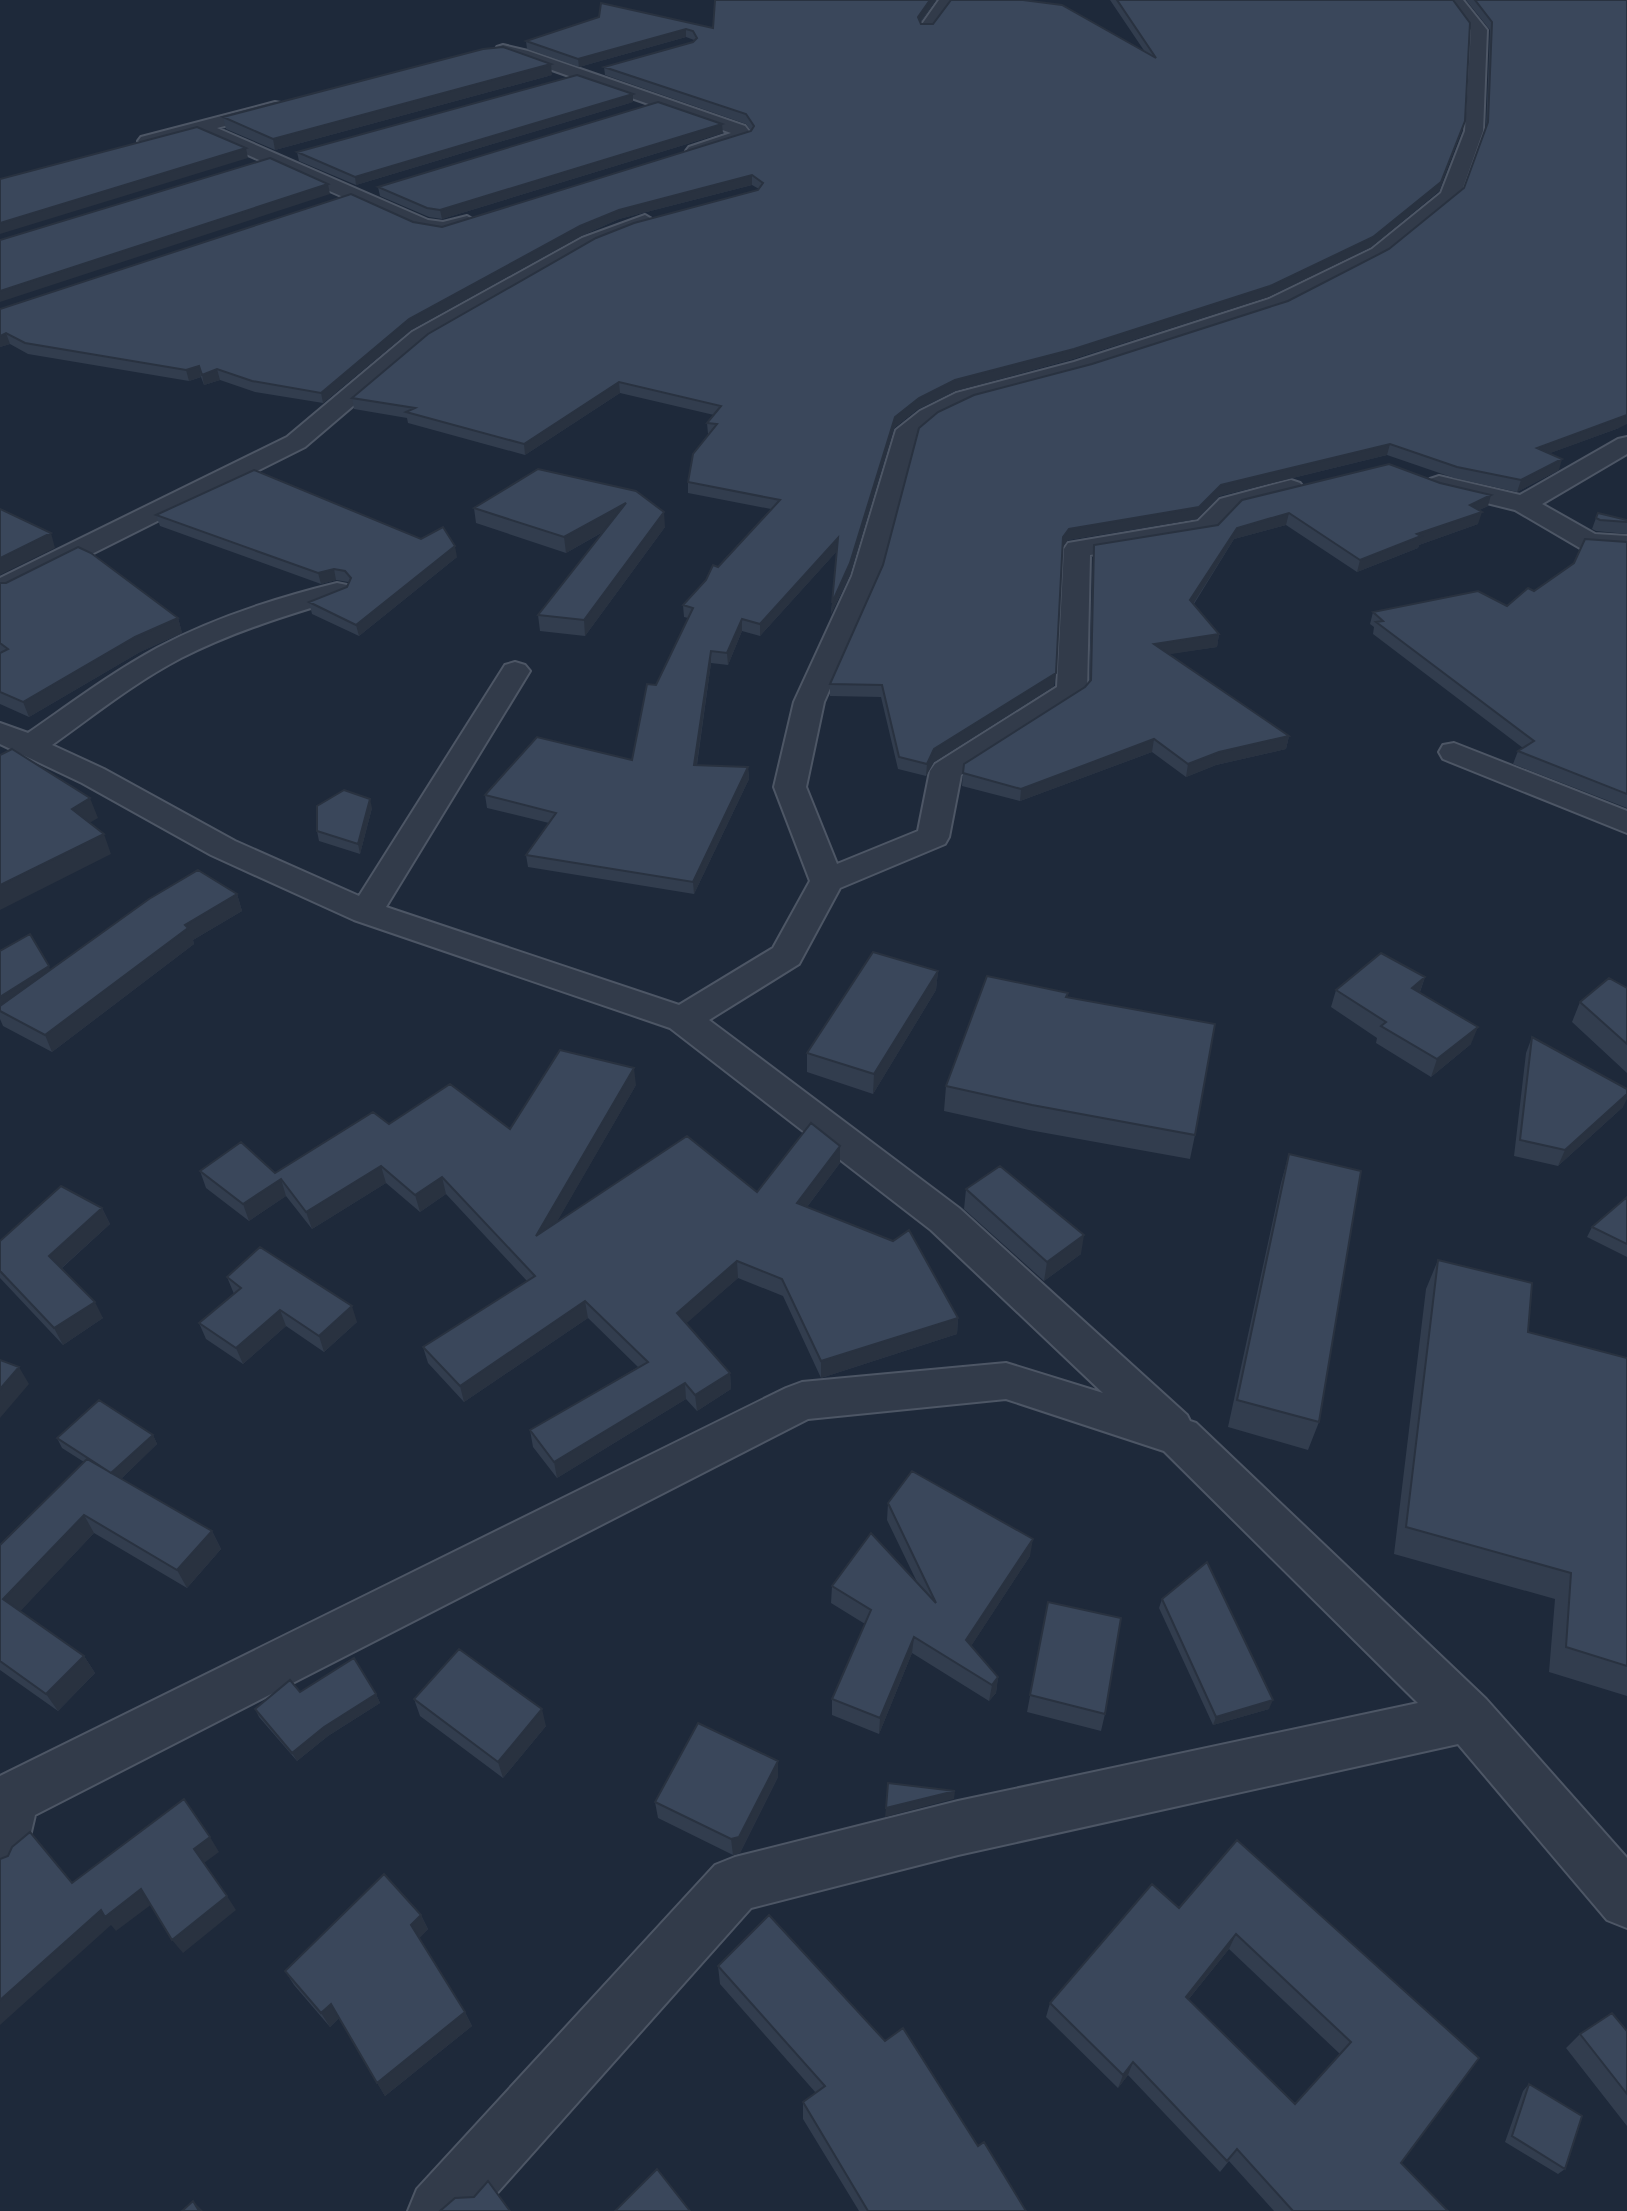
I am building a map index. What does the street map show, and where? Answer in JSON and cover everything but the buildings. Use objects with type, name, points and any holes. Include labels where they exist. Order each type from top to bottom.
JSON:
[{"type":"street","points":[[928,27],[946,0]]},
{"type":"street","points":[[827,881],[790,787],[809,702],[866,576],[905,435],[928,416],[964,398],[1082,367],[1277,304],[1379,253],[1450,196],[1474,131],[1479,30],[1455,0]]},
{"type":"street","points":[[483,52],[506,50],[739,130],[743,135],[682,155]]},
{"type":"street","points":[[553,82],[607,67]]},
{"type":"street","points":[[133,145],[294,102]]},
{"type":"street","points":[[631,111],[658,103]]},
{"type":"street","points":[[200,127],[423,225],[443,228],[483,217]]},
{"type":"street","points":[[248,167],[300,152]]},
{"type":"street","points":[[328,203],[380,187]]},
{"type":"street","points":[[0,589],[296,442],[420,337],[589,242],[627,226],[664,216]]},
{"type":"street","points":[[1524,504],[1627,444]]},
{"type":"street","points":[[1411,474],[1446,486],[1524,504],[1589,542],[1627,544]]},
{"type":"street","points":[[683,1020],[787,956],[827,881],[933,837],[946,771],[1072,691],[1077,548],[1206,528],[1229,504],[1310,483]]},
{"type":"street","points":[[15,739],[189,643],[247,618],[337,591]]},
{"type":"street","points":[[366,912],[515,671]]},
{"type":"street","points":[[15,739],[93,776],[223,848],[366,912],[683,1020],[945,1219],[1180,1437],[1468,1717],[1627,1900]]},
{"type":"street","points":[[1454,752],[1627,823]]},
{"type":"street","points":[[0,1849],[6,1801],[802,1401],[1006,1381],[1180,1437]]},
{"type":"street","points":[[439,2211],[735,1885],[958,1828],[1468,1717]]}]
